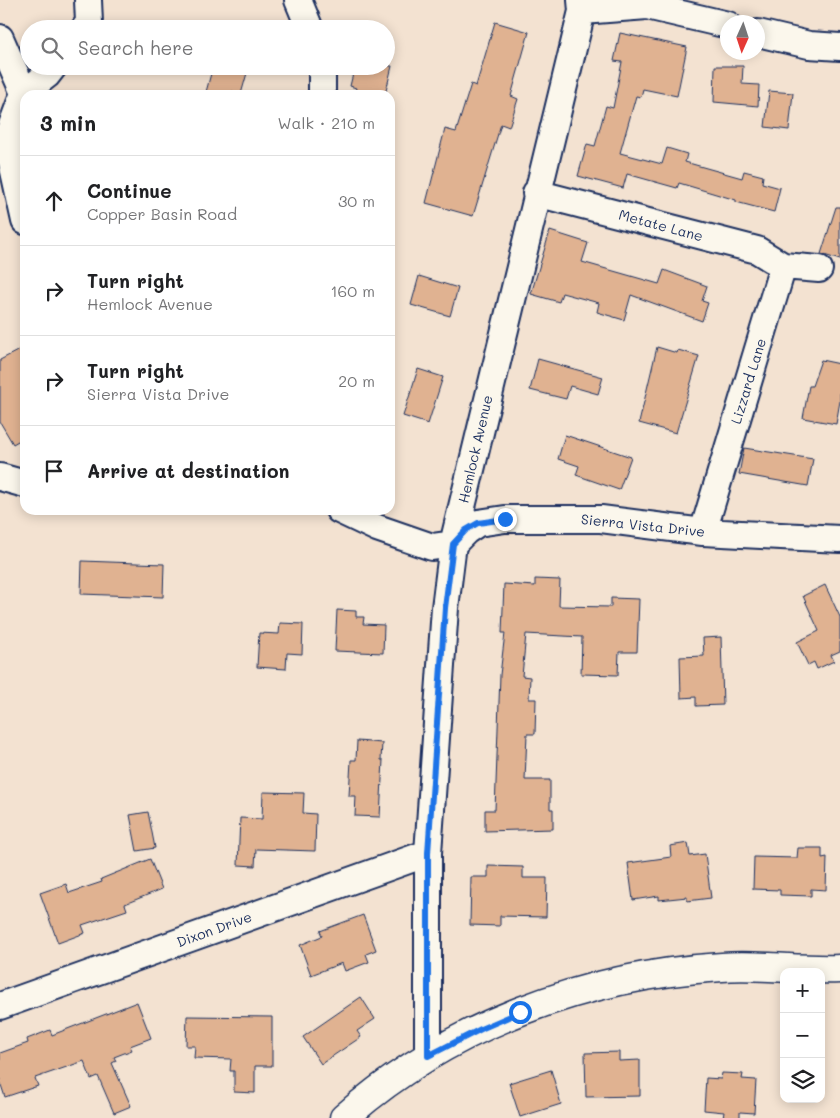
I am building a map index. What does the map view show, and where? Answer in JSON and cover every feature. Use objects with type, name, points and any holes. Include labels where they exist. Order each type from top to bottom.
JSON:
[{"type":"street","points":[[88,0],[89,20]]},
{"type":"street","points":[[298,0],[306,20]]},
{"type":"street","points":[[582,5],[647,6],[720,23]]},
{"type":"street","name":"Hemlock Avenue","points":[[428,1056],[428,853],[445,608],[453,544],[582,5]]},
{"type":"street","points":[[765,35],[809,45],[840,47]]},
{"type":"street","points":[[0,38],[23,90]]},
{"type":"street","points":[[28,90],[47,75]]},
{"type":"street","points":[[322,75],[322,90]]},
{"type":"street","points":[[20,101],[5,133],[20,198]]},
{"type":"street","name":"Metate Lane","points":[[536,193],[758,250],[783,266]]},
{"type":"street","points":[[783,266],[819,269]]},
{"type":"street","name":"Lizzard Lane","points":[[703,532],[783,266]]},
{"type":"street","points":[[0,477],[20,483]]},
{"type":"street","points":[[349,515],[376,528],[432,547],[453,544]]},
{"type":"street","name":"Sierra Vista Drive","points":[[453,544],[466,530],[478,523],[505,519],[601,518],[703,532],[840,539]]},
{"type":"street","name":"Dixon Drive","points":[[0,1006],[428,853]]},
{"type":"street","points":[[344,1118],[360,1104],[428,1056],[483,1028],[520,1012],[577,992],[620,980],[681,970],[725,967],[840,969]]},
{"type":"building","points":[[495,22],[529,32],[511,96],[518,99],[509,127],[501,124],[473,216],[426,203],[445,129],[456,132],[471,84],[476,86]]},
{"type":"building","points":[[620,33],[687,47],[677,96],[643,89],[641,97],[636,96],[620,153],[662,164],[667,148],[687,154],[685,162],[742,178],[744,171],[763,176],[762,183],[780,188],[774,212],[736,202],[736,200],[679,183],[677,188],[627,174],[623,188],[578,176],[587,144],[595,146],[606,106],[613,108],[622,62],[614,61]]},
{"type":"building","points":[[715,66],[743,66],[742,84],[759,85],[758,106],[714,102]]},
{"type":"building","points":[[211,75],[246,75],[242,90],[207,90]]},
{"type":"building","points":[[353,75],[390,75],[386,90],[355,90],[356,88],[350,86]]},
{"type":"building","points":[[769,91],[793,93],[789,130],[765,127]]},
{"type":"building","points":[[836,207],[840,207],[840,260],[821,254]]},
{"type":"building","points":[[550,231],[588,243],[582,262],[659,284],[664,270],[707,286],[702,301],[708,303],[702,321],[631,295],[624,320],[597,312],[599,303],[562,293],[559,302],[531,294]]},
{"type":"building","points":[[419,276],[458,288],[450,316],[411,305]]},
{"type":"building","points":[[657,347],[677,353],[678,350],[699,356],[676,433],[639,423]]},
{"type":"building","points":[[20,350],[20,440],[13,444],[0,422],[0,360]]},
{"type":"building","points":[[538,359],[603,377],[598,394],[570,386],[566,399],[530,390]]},
{"type":"building","points":[[821,360],[840,364],[840,401],[836,424],[803,418],[809,386],[812,386]]},
{"type":"building","points":[[418,369],[443,377],[428,424],[403,416]]},
{"type":"building","points":[[565,435],[631,457],[619,490],[576,475],[579,466],[558,459]]},
{"type":"building","points":[[744,448],[813,459],[808,486],[739,474]]},
{"type":"building","points":[[82,561],[164,564],[163,597],[81,594]]},
{"type":"building","points":[[535,579],[560,580],[559,606],[611,607],[611,598],[639,599],[637,652],[619,652],[618,675],[581,674],[582,637],[526,634],[522,676],[530,677],[529,699],[536,699],[535,734],[527,734],[525,780],[550,780],[550,809],[553,809],[553,829],[485,831],[485,810],[495,810],[500,675],[505,633],[502,633],[504,584],[535,586]]},
{"type":"building","points":[[825,585],[840,617],[840,651],[831,655],[834,661],[817,669],[814,662],[808,665],[797,642],[819,631],[803,596]]},
{"type":"building","points":[[337,610],[356,611],[356,617],[364,617],[363,624],[384,625],[383,653],[335,651]]},
{"type":"building","points":[[280,623],[303,624],[302,654],[287,653],[286,669],[257,667],[259,633],[279,634]]},
{"type":"building","points":[[721,637],[723,705],[696,706],[696,697],[681,698],[680,657],[704,656],[703,638]]},
{"type":"building","points":[[357,741],[382,743],[380,817],[355,816],[356,796],[349,796],[351,760],[356,760]]},
{"type":"building","points":[[263,792],[304,793],[303,813],[316,814],[315,851],[256,849],[255,866],[238,865],[240,818],[262,819]]},
{"type":"building","points":[[148,812],[155,848],[137,851],[130,815]]},
{"type":"building","points":[[688,843],[690,856],[705,854],[711,898],[687,901],[687,897],[659,900],[659,896],[633,900],[628,863],[671,857],[670,846]]},
{"type":"building","points":[[798,848],[822,848],[822,858],[827,857],[826,890],[811,889],[811,896],[780,895],[780,890],[753,889],[754,857],[797,858]]},
{"type":"building","points":[[150,859],[162,889],[125,904],[127,910],[82,925],[85,933],[58,943],[40,893],[66,884],[69,893],[102,882],[101,879]]},
{"type":"building","points":[[488,866],[523,867],[523,878],[547,878],[546,917],[500,916],[500,926],[470,925],[471,877],[488,877]]},
{"type":"building","points":[[363,915],[376,950],[366,954],[369,962],[345,971],[342,963],[311,975],[300,945],[322,936],[320,931]]},
{"type":"building","points":[[361,997],[375,1019],[357,1031],[361,1037],[321,1064],[303,1037]]},
{"type":"building","points":[[137,1002],[151,1038],[130,1046],[132,1050],[114,1057],[116,1061],[112,1063],[131,1106],[114,1113],[98,1076],[91,1079],[84,1061],[35,1078],[38,1086],[5,1097],[0,1082],[0,1053],[28,1043],[27,1039],[50,1030],[52,1035]]},
{"type":"building","points":[[187,1016],[272,1017],[272,1066],[255,1066],[255,1093],[234,1092],[234,1071],[230,1071],[231,1059],[194,1058],[195,1046],[186,1046]]},
{"type":"building","points":[[619,1052],[619,1061],[640,1060],[640,1096],[586,1097],[585,1053]]},
{"type":"building","points":[[551,1070],[561,1104],[520,1117],[509,1083]]},
{"type":"building","points":[[722,1073],[743,1074],[742,1079],[756,1080],[754,1113],[740,1112],[740,1118],[723,1118],[724,1112],[704,1110],[706,1078],[721,1079]]},
{"type":"route","points":[[505,519],[478,523],[466,530],[453,544],[445,608],[428,853],[428,1056],[483,1028],[520,1012]]}]
